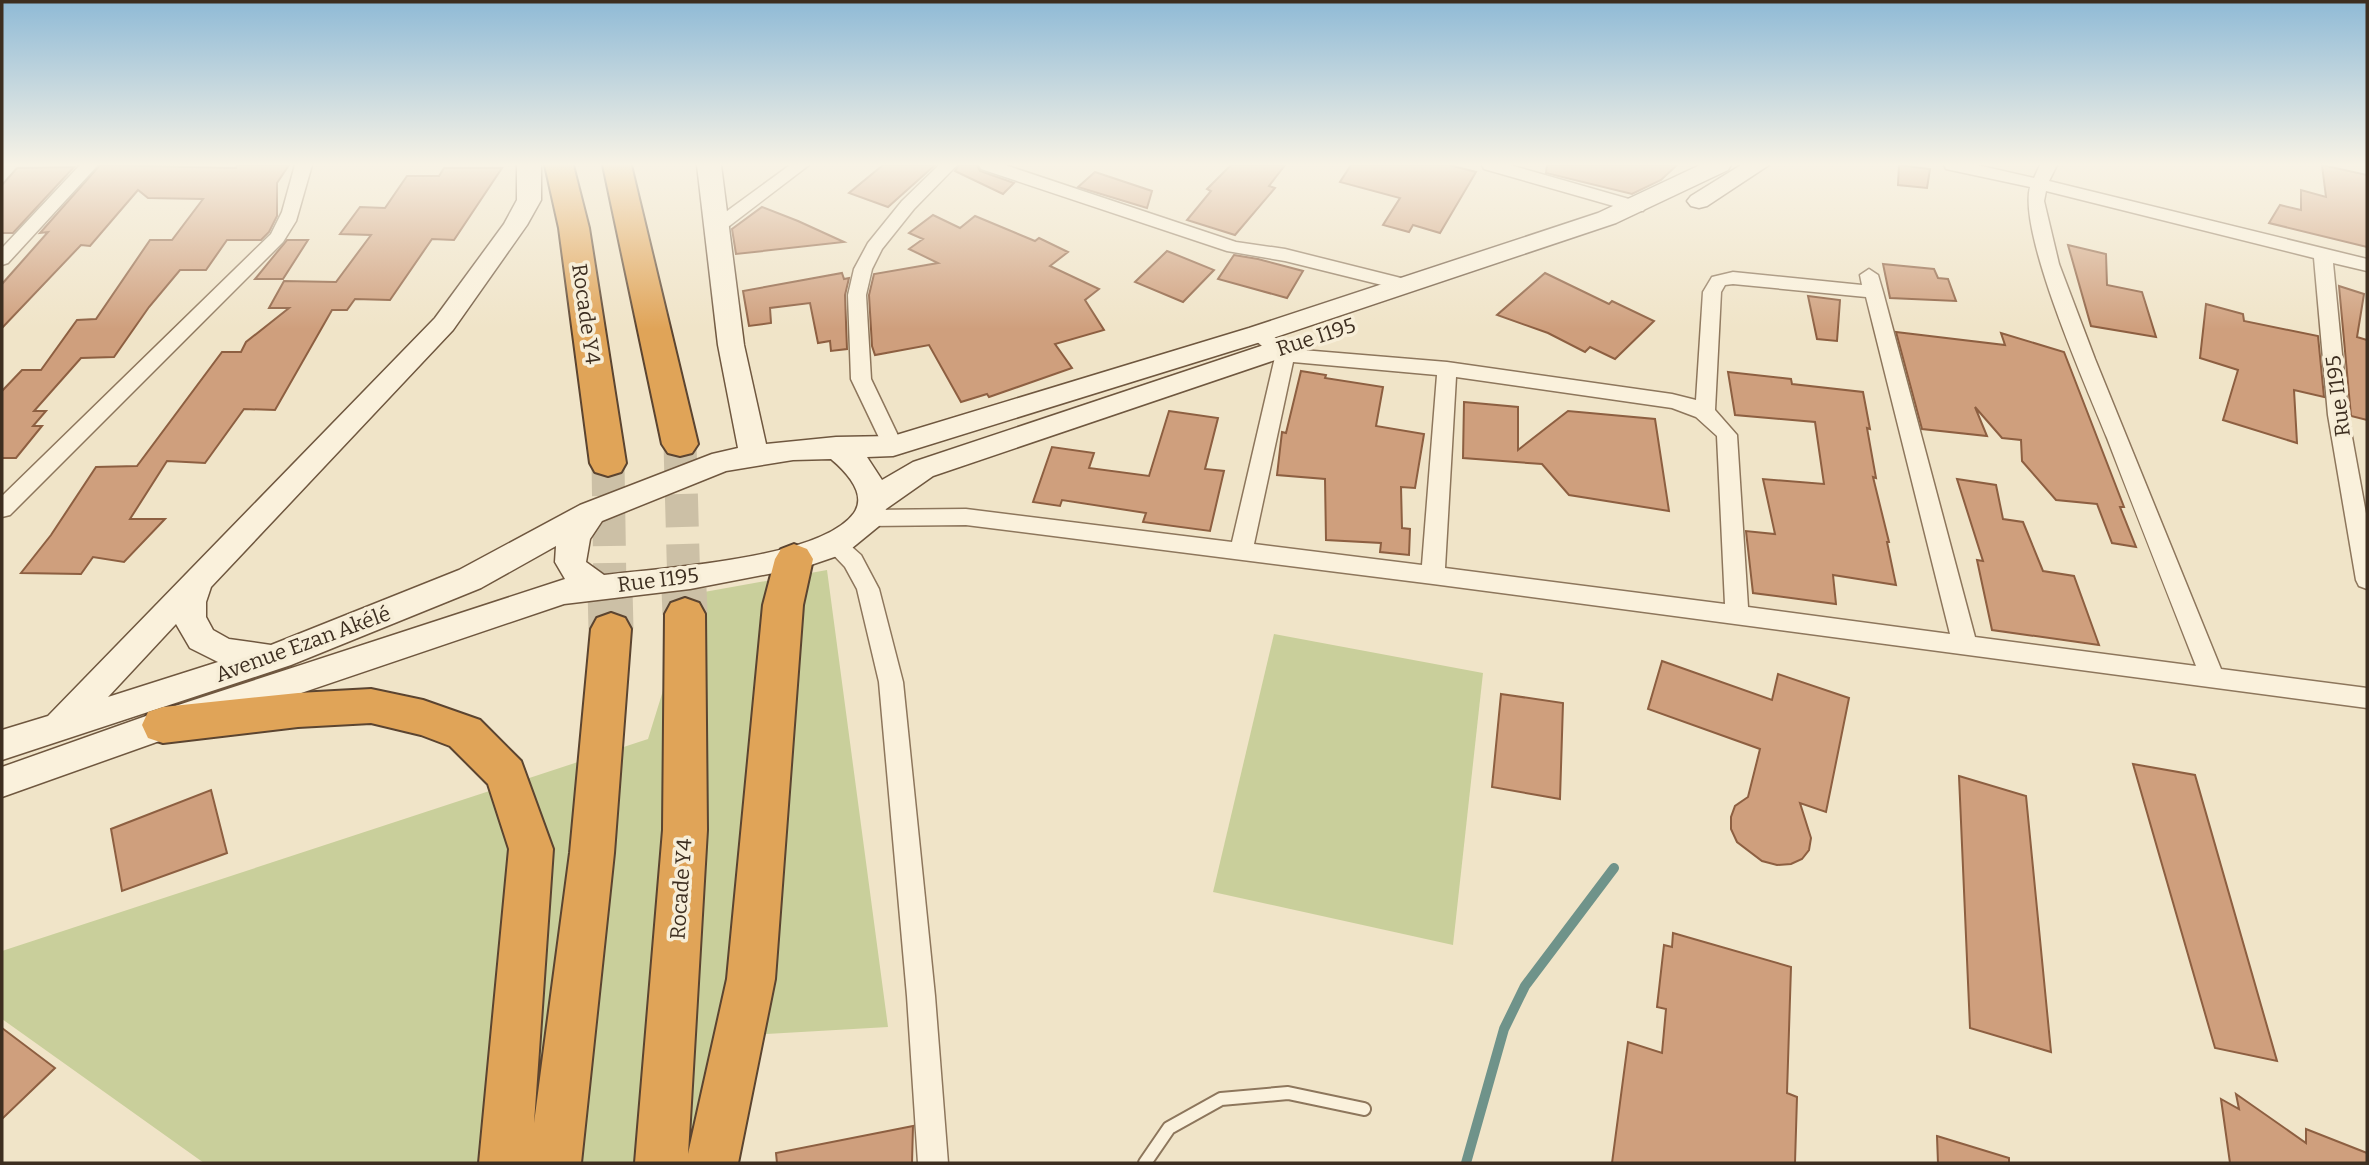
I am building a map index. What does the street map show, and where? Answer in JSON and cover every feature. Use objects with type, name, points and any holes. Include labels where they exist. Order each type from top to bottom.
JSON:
[{"type":"highway","name":"Rocade Y4","points":[[572,219],[608,463]]},
{"type":"highway","points":[[629,219],[680,444]]},
{"type":"highway","points":[[712,1163],[751,979],[783,605],[815,552]]},
{"type":"highway","name":"Rocade Y4","points":[[661,1163],[685,830],[685,614]]},
{"type":"highway","points":[[555,1163],[592,853],[611,629]]},
{"type":"highway","points":[[163,725],[298,710],[371,706],[423,718],[465,733],[506,774],[531,849],[505,1163]]},
{"type":"main road","points":[[59,726],[444,324],[518,219]]},
{"type":"main road","points":[[717,219],[731,345],[754,454]]},
{"type":"main road","name":"Rue I195","points":[[1598,219],[1406,285],[1273,346],[893,446],[836,447],[754,454],[723,461],[591,513],[575,537],[570,555],[574,569],[596,586],[690,577],[815,552],[911,475],[923,469],[1273,346],[1640,229],[1660,219]]},
{"type":"main road","points":[[836,447],[858,466],[868,481],[870,510]]},
{"type":"main road","name":"Avenue Ezan Akélé","points":[[2,745],[279,656],[470,579],[591,513]]},
{"type":"main road","points":[[198,581],[190,603],[194,629],[208,646],[238,656],[279,656]]},
{"type":"main road","name":"Avenue Ezan Akélé","points":[[2,782],[163,725],[563,592],[596,586]]},
{"type":"street","points":[[2,259],[39,219]]},
{"type":"street","points":[[2,509],[277,238],[290,219]]},
{"type":"street","points":[[718,226],[727,219]]},
{"type":"street","points":[[893,446],[861,379],[857,295],[863,269],[874,247],[896,219]]},
{"type":"street","points":[[1150,219],[1233,247],[1286,255],[1406,285]]},
{"type":"street","points":[[2039,219],[2050,264],[2085,359],[2213,678]]},
{"type":"street","points":[[2199,219],[2367,265]]},
{"type":"street","name":"Rue I195","points":[[2323,255],[2338,415],[2367,580]]},
{"type":"street","points":[[1704,412],[1712,292],[1719,281],[1734,278],[1871,283],[1965,645]]},
{"type":"street","points":[[1241,552],[1273,346],[1343,358],[1447,369],[1672,401],[1704,412],[1718,421],[1727,435],[1737,615]]},
{"type":"street","points":[[1433,575],[1447,369]]},
{"type":"street","points":[[870,510],[966,517],[1433,575],[2367,698]]},
{"type":"street","points":[[815,552],[853,561],[868,589],[891,682],[921,996],[933,1163]]},
{"type":"lane","points":[[1145,1163],[1169,1128],[1221,1099],[1288,1093],[1364,1109]]},
{"type":"green space","points":[[827,570],[888,1027],[716,1037],[717,1163],[204,1163],[2,1019],[2,951],[648,739],[693,594]]},
{"type":"green space","points":[[1274,634],[1483,673],[1453,945],[1213,892]]},
{"type":"building","points":[[2,219],[26,219],[13,233],[2,233]]},
{"type":"building","points":[[52,219],[113,219],[90,246],[81,245],[2,328],[2,284],[48,232],[40,233]]},
{"type":"building","points":[[188,219],[275,219],[261,240],[227,240],[206,270],[180,270],[149,307],[114,357],[81,358],[34,411],[46,411],[33,426],[42,426],[16,458],[2,458],[2,391],[22,370],[41,370],[77,320],[96,319],[150,240],[172,240]]},
{"type":"building","points":[[351,219],[468,219],[454,240],[432,239],[390,300],[355,299],[347,310],[332,310],[275,410],[244,409],[205,463],[167,461],[130,519],[165,519],[124,562],[93,557],[81,574],[21,573],[51,535],[96,467],[137,466],[222,352],[241,352],[246,342],[289,308],[269,308],[284,281],[336,282],[371,235],[340,234]]},
{"type":"building","points":[[745,219],[794,219],[844,242],[736,254],[732,229]]},
{"type":"building","points":[[927,219],[942,219],[960,228],[971,219],[983,219],[1035,241],[1039,238],[1068,252],[1050,266],[1099,289],[1085,300],[1104,330],[1055,344],[1072,368],[989,397],[987,394],[961,402],[929,345],[875,355],[872,346],[869,295],[874,274],[938,263],[909,249],[923,239],[909,233]]},
{"type":"building","points":[[1188,219],[1248,219],[1235,235]]},
{"type":"building","points":[[1387,219],[1448,219],[1440,233],[1413,225],[1409,232],[1383,225]]},
{"type":"building","points":[[2271,219],[2367,219],[2367,247],[2269,223]]},
{"type":"building","points":[[287,240],[308,240],[283,279],[255,279]]},
{"type":"building","points":[[2068,245],[2106,254],[2107,285],[2142,292],[2156,337],[2091,326]]},
{"type":"building","points":[[1167,251],[1214,270],[1183,302],[1135,282]]},
{"type":"building","points":[[1234,255],[1303,271],[1287,298],[1218,279]]},
{"type":"building","points":[[1883,264],[1934,269],[1938,278],[1948,279],[1956,301],[1890,298]]},
{"type":"building","points":[[842,273],[844,279],[849,278],[845,295],[847,349],[831,351],[830,341],[818,343],[810,303],[770,308],[771,323],[749,326],[743,291]]},
{"type":"building","points":[[1545,273],[1609,304],[1612,301],[1654,321],[1615,359],[1590,347],[1585,352],[1548,333],[1497,315]]},
{"type":"building","points":[[2339,286],[2364,294],[2357,337],[2367,340],[2367,420],[2351,416]]},
{"type":"building","points":[[1808,296],[1840,300],[1837,341],[1817,339]]},
{"type":"building","points":[[2206,304],[2243,314],[2244,321],[2318,336],[2324,397],[2294,390],[2297,443],[2223,420],[2238,370],[2200,358]]},
{"type":"building","points":[[1896,332],[2005,345],[2001,333],[2064,352],[2124,507],[2120,507],[2136,547],[2112,543],[2097,504],[2056,500],[2022,461],[2021,440],[2002,438],[1975,407],[1987,436],[1922,429]]},
{"type":"building","points":[[1301,371],[1326,375],[1325,378],[1383,387],[1376,426],[1424,434],[1415,488],[1401,487],[1402,528],[1410,529],[1409,555],[1380,552],[1381,543],[1326,540],[1325,479],[1277,475],[1282,432],[1286,433]]},
{"type":"building","points":[[1728,372],[1791,379],[1792,384],[1863,392],[1876,478],[1873,477],[1889,542],[1896,585],[1833,575],[1836,604],[1753,593],[1746,531],[1775,534],[1763,479],[1824,484],[1815,422],[1735,415]]},
{"type":"building","points":[[1464,402],[1518,407],[1518,450],[1568,411],[1655,419],[1669,511],[1569,495],[1542,464],[1463,458]]},
{"type":"building","points":[[1169,411],[1218,418],[1205,469],[1224,471],[1210,531],[1143,522],[1146,513],[1062,500],[1060,506],[1033,502],[1052,447],[1094,453],[1089,468],[1149,476]]},
{"type":"building","points":[[1957,479],[1996,485],[2003,519],[2023,522],[2043,571],[2074,576],[2099,645],[1992,630],[1977,560],[1983,561]]},
{"type":"building","points":[[1662,661],[1772,700],[1778,674],[1849,698],[1826,812],[1800,803],[1811,838],[1809,850],[1802,859],[1791,864],[1777,865],[1762,861],[1737,842],[1731,829],[1731,817],[1735,806],[1748,797],[1760,749],[1648,709]]},
{"type":"building","points":[[1501,694],[1563,703],[1560,799],[1492,787]]},
{"type":"building","points":[[2133,764],[2195,775],[2277,1061],[2215,1048]]},
{"type":"building","points":[[1959,776],[2026,796],[2051,1052],[1970,1028]]},
{"type":"building","points":[[211,790],[227,853],[122,891],[111,829]]},
{"type":"building","points":[[1673,933],[1791,967],[1787,1093],[1797,1097],[1795,1163],[1612,1163],[1628,1042],[1662,1053],[1666,1009],[1657,1007],[1664,945],[1672,947]]},
{"type":"building","points":[[2,1028],[55,1068],[2,1119]]},
{"type":"building","points":[[2236,1094],[2306,1143],[2306,1129],[2367,1153],[2367,1163],[2230,1163],[2221,1099],[2239,1109]]},
{"type":"building","points":[[913,1126],[912,1163],[777,1163],[776,1153]]},
{"type":"building","points":[[1937,1136],[2009,1158],[2009,1163],[1938,1163]]},
{"type":"waterway","points":[[1466,1163],[1504,1029],[1525,986],[1614,868]]},
{"type":"tunnel","points":[[680,444],[684,590]]},
{"type":"tunnel","points":[[608,463],[610,590]]},
{"type":"tunnel","points":[[610,589],[611,629]]},
{"type":"tunnel","points":[[684,589],[685,614]]}]
